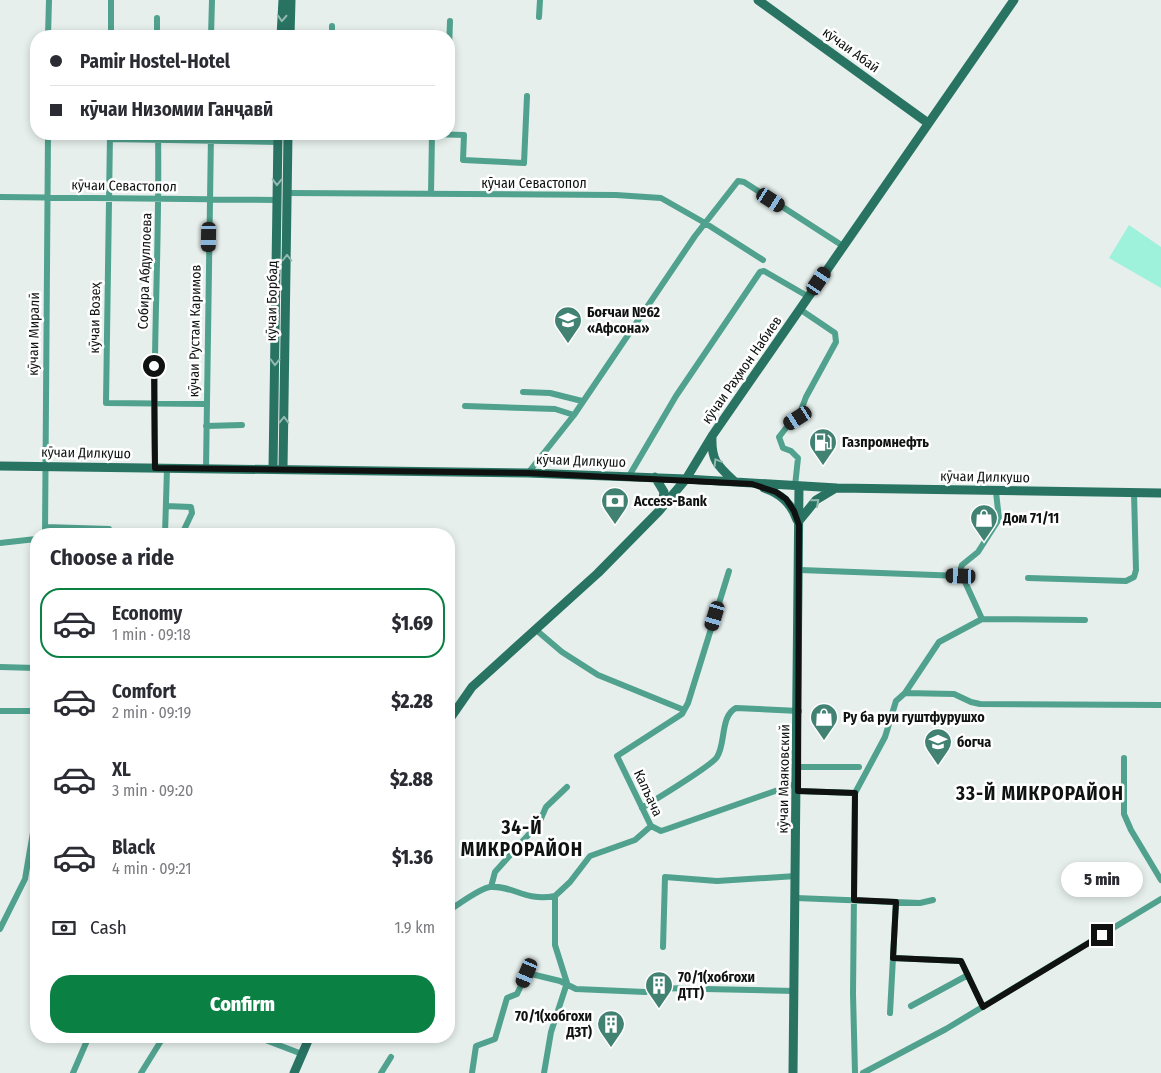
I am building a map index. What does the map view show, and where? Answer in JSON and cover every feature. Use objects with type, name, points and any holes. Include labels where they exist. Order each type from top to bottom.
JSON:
[{"type":"main road","points":[[281,30],[283,0]]},
{"type":"main road","points":[[290,30],[292,0]]},
{"type":"main road","name":"кӯчаи Абаӣ","points":[[758,0],[928,123]]},
{"type":"main road","name":"кӯчаи Раҳмон Набиев","points":[[455,711],[472,687],[621,551],[686,479],[712,436],[1014,0]]},
{"type":"main road","name":"кӯчаи Борбад","points":[[273,468],[278,140]]},
{"type":"main road","name":"кӯчаи Борбад","points":[[283,469],[288,140]]},
{"type":"main road","points":[[712,436],[713,458],[718,467],[735,482]]},
{"type":"main road","name":"кӯчаи Дилкушо","points":[[0,466],[167,469],[273,468],[528,473],[629,476],[837,488],[996,492],[1161,493]]},
{"type":"main road","points":[[655,478],[664,492],[664,499],[659,510]]},
{"type":"main road","points":[[752,484],[776,492],[786,499],[799,523]]},
{"type":"main road","name":"кӯчаи Маяковский","points":[[793,1073],[800,570],[797,486]]},
{"type":"main road","points":[[799,523],[816,500],[837,488]]},
{"type":"main road","points":[[294,1073],[307,1043]]},
{"type":"street","points":[[48,30],[49,0]]},
{"type":"street","points":[[111,30],[112,0]]},
{"type":"street","points":[[211,30],[212,0]]},
{"type":"street","points":[[539,17],[540,0]]},
{"type":"street","points":[[157,18],[157,30]]},
{"type":"street","points":[[450,21],[450,30]]},
{"type":"street","points":[[455,135],[464,135],[464,160],[524,163],[526,96]]},
{"type":"street","name":"кӯчаи Миралӣ","points":[[45,528],[48,140]]},
{"type":"street","name":"кӯчаи Возеҳ","points":[[110,140],[106,403],[206,404]]},
{"type":"street","name":"Собира Абдуллоева","points":[[155,468],[153,403],[159,200],[158,140]]},
{"type":"street","points":[[189,140],[210,142],[244,140]]},
{"type":"street","points":[[431,194],[432,140]]},
{"type":"street","name":"кӯчаи Рустам Каримов","points":[[206,469],[210,142]]},
{"type":"street","points":[[528,473],[574,415],[705,222],[738,181],[741,181],[843,246]]},
{"type":"street","name":"кӯчаи Севастопол","points":[[287,193],[506,196],[616,195],[661,198],[705,222],[763,260]]},
{"type":"street","name":"кӯчаи Севастопол","points":[[0,197],[277,200]]},
{"type":"street","points":[[629,476],[676,396],[760,272],[764,271],[809,297]]},
{"type":"street","points":[[797,486],[798,458],[791,451],[782,448],[779,437],[789,424],[798,418],[806,396],[836,342],[835,333],[801,310]]},
{"type":"street","points":[[523,392],[562,395],[582,401]]},
{"type":"street","points":[[465,406],[555,409],[574,415]]},
{"type":"street","points":[[206,426],[242,426]]},
{"type":"street","points":[[166,528],[167,469]]},
{"type":"street","points":[[982,619],[960,571],[962,565],[978,552],[999,519],[996,492]]},
{"type":"street","points":[[1028,578],[1126,581],[1134,576],[1136,570],[1134,492]]},
{"type":"street","points":[[166,506],[191,507],[192,513],[185,528]]},
{"type":"street","points":[[0,543],[30,540]]},
{"type":"street","points":[[800,570],[961,576]]},
{"type":"street","name":"Калъача","points":[[555,896],[570,882],[590,856],[635,840],[651,826],[617,756],[665,727],[684,710],[688,703],[729,571]]},
{"type":"street","points":[[855,1073],[855,793],[885,737],[896,700],[905,693],[939,642],[982,619],[1085,620]]},
{"type":"street","points":[[536,629],[562,652],[598,675],[684,710]]},
{"type":"street","points":[[0,667],[30,668]]},
{"type":"street","points":[[905,693],[954,694],[980,704],[1161,705]]},
{"type":"street","points":[[642,808],[716,760],[723,745],[723,734],[729,713],[732,710],[736,708],[799,711]]},
{"type":"street","points":[[0,711],[30,711]]},
{"type":"street","points":[[1124,758],[1124,814],[1161,880]]},
{"type":"street","points":[[798,767],[859,767]]},
{"type":"street","points":[[491,887],[495,872],[540,823],[546,807],[567,787]]},
{"type":"street","points":[[651,826],[660,831],[798,787],[855,793]]},
{"type":"street","points":[[0,929],[25,879],[30,850]]},
{"type":"street","points":[[663,947],[665,877],[717,881],[796,876]]},
{"type":"street","points":[[455,907],[491,887],[541,899],[555,896],[555,945],[567,983],[551,1032],[544,1073]]},
{"type":"street","points":[[796,898],[920,903],[933,900]]},
{"type":"street","points":[[863,1073],[983,1007],[1161,899]]},
{"type":"street","points":[[890,1013],[896,902]]},
{"type":"street","points":[[893,958],[961,961],[983,1007]]},
{"type":"street","points":[[472,1073],[476,1046],[495,1039],[507,998],[517,994],[527,973],[567,983],[576,989],[644,992]]},
{"type":"street","points":[[911,1006],[968,975]]},
{"type":"street","points":[[658,988],[794,991]]},
{"type":"street","points":[[73,1073],[86,1043]]},
{"type":"street","points":[[141,1073],[160,1043]]},
{"type":"street","points":[[273,1043],[302,1054]]},
{"type":"street","points":[[381,1073],[391,1057]]},
{"type":"green space","points":[[1129,225],[1161,247],[1161,288],[1109,258]]},
{"type":"place","name":"Боғчаи №62 «Афсона»","points":[[568,344]]},
{"type":"place","name":"Газпромнефть","points":[[823,466]]},
{"type":"place","name":"Access-Bank","points":[[615,525]]},
{"type":"place","name":"Дом 71/11","points":[[984,542]]},
{"type":"place","name":"Ру ба руи гуштфурушхо","points":[[824,741]]},
{"type":"place","name":"богча","points":[[938,766]]},
{"type":"place","name":"70/1(хобгохи ДТТ)","points":[[659,1009]]},
{"type":"place","name":"70/1(хобгохи ДЗТ)","points":[[611,1048]]},
{"type":"district","name":"33-Й МИКРОРАЙОН","points":[[1040,793]]},
{"type":"district","name":"34-Й МИКРОРАЙОН","points":[[522,838]]},
{"type":"route","points":[[154,366],[155,468],[273,468],[629,476],[752,484],[776,492],[786,499],[794,511],[799,525],[798,791],[855,793],[854,900],[896,902],[893,958],[961,961],[983,1007],[1102,935]]}]
